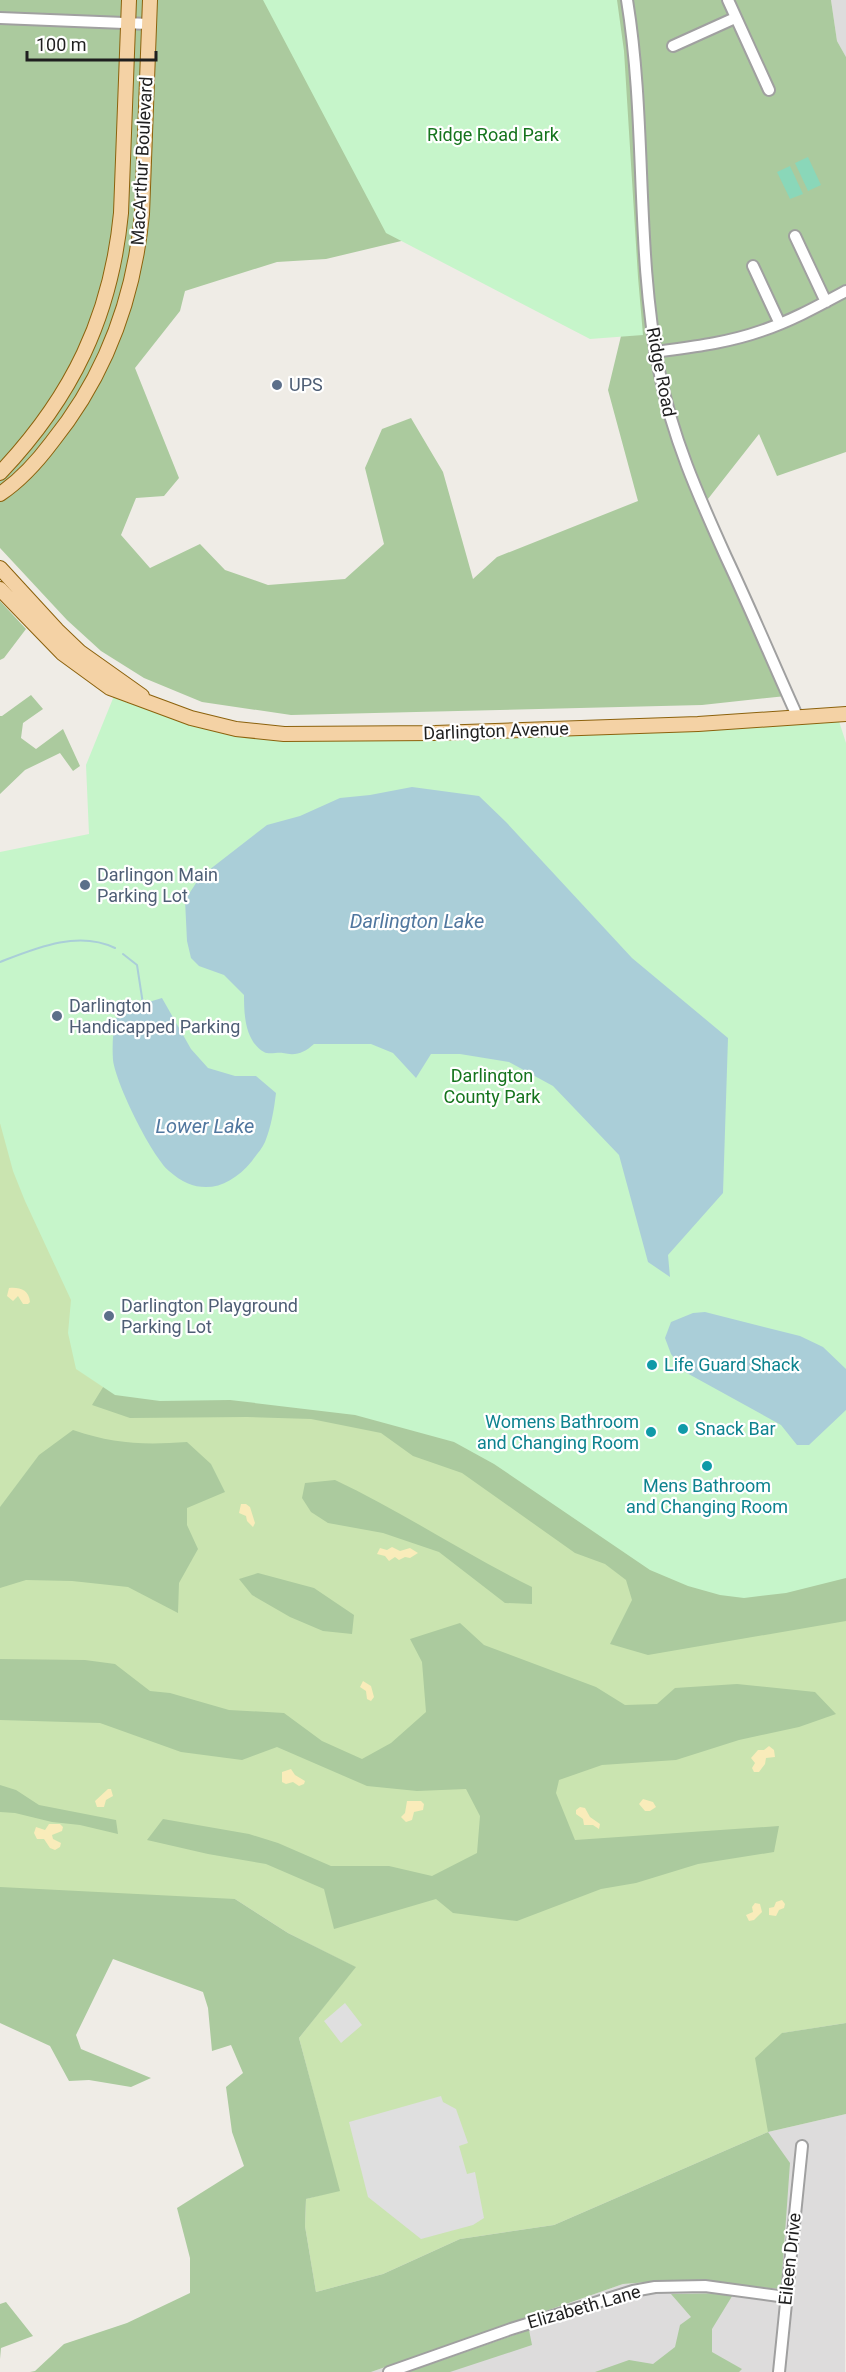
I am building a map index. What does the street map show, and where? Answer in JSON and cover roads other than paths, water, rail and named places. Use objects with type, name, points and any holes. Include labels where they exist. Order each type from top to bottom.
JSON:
[{"type":"main road","name":"MacArthur Boulevard","points":[[0,470],[28,443],[65,391],[83,357],[105,300],[113,271],[121,213],[129,0]]},
{"type":"main road","name":"MacArthur Boulevard","points":[[0,494],[14,485],[43,454],[75,413],[87,395],[113,342],[126,306],[139,245],[150,0]]},
{"type":"main road","points":[[113,271],[115,285],[104,326],[104,334],[113,342]]},
{"type":"main road","points":[[83,357],[93,347],[113,342]]},
{"type":"main road","points":[[0,503],[14,485]]},
{"type":"main road","points":[[0,557],[14,582]]},
{"type":"main road","name":"Darlington Avenue","points":[[0,568],[80,652],[150,704]]},
{"type":"main road","name":"Darlington Avenue","points":[[0,589],[69,658],[110,688],[150,704],[217,725],[284,734],[435,733],[698,724],[846,714]]},
{"type":"street","name":"Ridge Road","points":[[627,0],[633,50],[648,292],[655,352],[678,445],[711,526],[798,718]]},
{"type":"street","points":[[728,0],[769,90]]},
{"type":"street","points":[[0,18],[149,24]]},
{"type":"street","points":[[673,46],[735,18]]},
{"type":"street","points":[[795,236],[826,302]]},
{"type":"street","points":[[753,266],[780,324]]},
{"type":"street","points":[[655,352],[731,340],[780,324],[846,291]]},
{"type":"street","name":"Eileen Drive","points":[[779,2372],[802,2146]]},
{"type":"street","name":"Elizabeth Lane","points":[[389,2372],[512,2329],[633,2291],[655,2287],[694,2286],[786,2297]]},
{"type":"water","name":"Darlington Lake","points":[[412,787],[479,796],[632,958],[728,1038],[723,1193],[668,1255],[670,1277],[648,1262],[619,1155],[553,1086],[509,1062],[460,1054],[431,1054],[416,1078],[393,1053],[371,1044],[314,1044],[296,1054],[266,1053],[258,1047],[249,1034],[245,1019],[244,995],[224,975],[199,966],[191,958],[187,941],[185,900],[200,877],[267,825],[300,816],[340,798]]},
{"type":"water","name":"Lower Lake","points":[[162,998],[191,1049],[208,1068],[235,1076],[256,1076],[276,1093],[271,1124],[264,1145],[243,1171],[223,1184],[202,1187],[180,1179],[169,1171],[144,1135],[120,1085],[113,1060],[115,1019],[129,1008]]},
{"type":"water","points":[[705,1312],[800,1336],[823,1347],[846,1369],[846,1410],[809,1445],[797,1445],[781,1425],[685,1372],[671,1354],[665,1338],[671,1322],[693,1313]]},
{"type":"waterway","points":[[0,962],[28,951],[72,941],[101,943],[115,948]]},
{"type":"waterway","points":[[123,954],[137,965],[143,1004]]},
{"type":"place","name":"UPS","points":[[277,385]]},
{"type":"place","name":"Darlingon Main Parking Lot","points":[[85,885]]},
{"type":"place","name":"Darlington Handicapped Parking","points":[[57,1016]]},
{"type":"place","name":"Darlington Playground Parking Lot","points":[[109,1316]]},
{"type":"place","name":"Life Guard Shack","points":[[652,1365]]},
{"type":"place","name":"Snack Bar","points":[[683,1429]]},
{"type":"place","name":"Womens Bathroom and Changing Room","points":[[651,1432]]},
{"type":"place","name":"Mens Bathroom and Changing Room","points":[[707,1466]]},
{"type":"park label","name":"Ridge Road Park","points":[[493,135]]},
{"type":"park label","name":"Darlington County Park","points":[[492,1086]]}]
